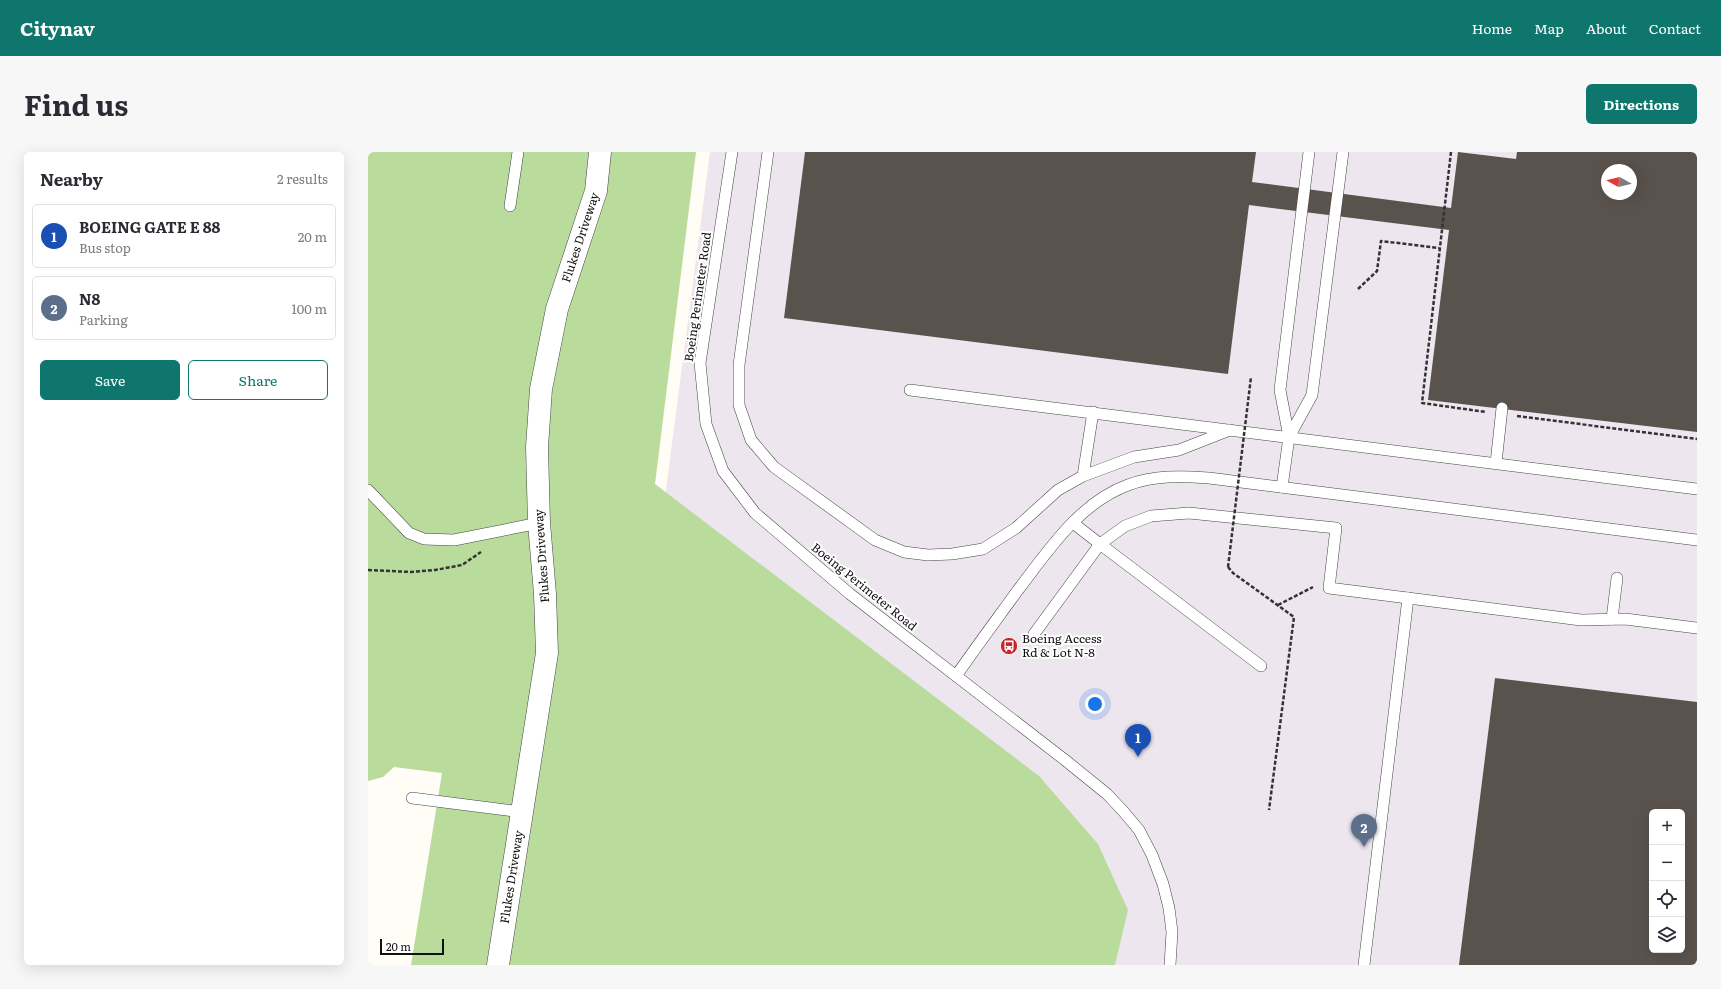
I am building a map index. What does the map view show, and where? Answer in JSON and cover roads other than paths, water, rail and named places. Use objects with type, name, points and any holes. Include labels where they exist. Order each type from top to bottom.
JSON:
[{"type":"street","name":"Flukes Driveway","points":[[498,965],[547,653],[545,594],[539,523],[537,447],[541,389],[557,309],[596,191],[600,152]]},
{"type":"lane","points":[[510,206],[518,152]]},
{"type":"lane","name":"Boeing Perimeter Road","points":[[732,152],[700,364],[706,424],[723,471],[755,513],[850,594],[1107,794],[1139,830],[1152,854],[1163,884],[1169,908],[1172,932],[1170,965]]},
{"type":"lane","points":[[768,152],[739,365],[739,405],[751,440],[774,467],[875,540],[904,552],[928,555],[952,554],[983,549],[1016,528],[1058,490],[1083,476],[1134,457],[1179,450],[1230,430]]},
{"type":"lane","points":[[1282,487],[1289,437],[1280,390],[1309,152]]},
{"type":"lane","points":[[1289,437],[1312,395],[1343,152]]},
{"type":"lane","points":[[910,390],[1697,489]]},
{"type":"lane","points":[[1496,463],[1497,410]]},
{"type":"lane","points":[[1083,476],[1093,412]]},
{"type":"lane","points":[[956,676],[1052,545],[1073,523],[1098,501],[1127,485],[1150,479],[1180,476],[1282,487],[1697,540]]},
{"type":"lane","points":[[368,490],[409,533],[424,539],[454,540],[539,523]]},
{"type":"lane","points":[[1034,634],[1100,544],[1125,526],[1151,516],[1189,513],[1336,528],[1330,588],[1581,620],[1625,619],[1697,628]]},
{"type":"lane","points":[[1073,523],[1261,666]]},
{"type":"lane","points":[[1612,620],[1617,578]]},
{"type":"lane","points":[[1364,965],[1408,598]]},
{"type":"lane","points":[[412,798],[522,812]]},
{"type":"place","name":"Boeing Access Rd & Lot N-8","points":[[1009,646]]},
{"type":"place","name":"BOEING GATE E 88","points":[[1138,757]]},
{"type":"place","name":"N8","points":[[1364,847]]}]
